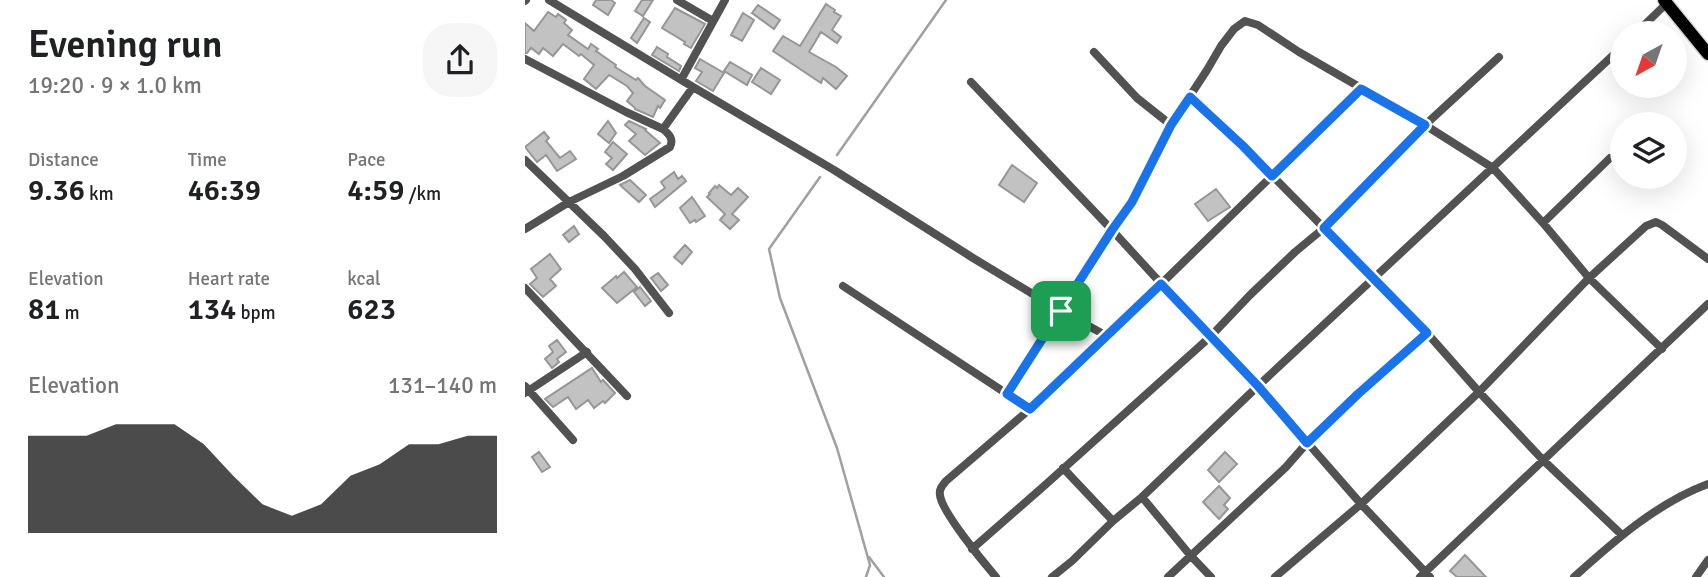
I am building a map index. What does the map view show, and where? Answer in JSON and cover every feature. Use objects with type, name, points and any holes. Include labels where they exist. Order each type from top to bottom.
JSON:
[{"type":"main road","points":[[1665,2],[1707,51]]},
{"type":"street","points":[[549,0],[897,208],[916,223],[1061,311],[1107,336]]},
{"type":"street","points":[[677,0],[713,21]]},
{"type":"street","points":[[681,80],[725,0]]},
{"type":"street","points":[[1647,21],[1665,2]]},
{"type":"street","points":[[1007,394],[1132,202],[1171,125],[1221,46],[1239,23],[1245,21],[1258,25],[1493,168],[1589,278],[1661,349]]},
{"type":"street","points":[[1094,52],[1137,97],[1171,125]]},
{"type":"street","points":[[972,549],[1210,337],[1250,295],[1324,228],[1425,125],[1499,57]]},
{"type":"street","points":[[525,58],[663,129],[669,134],[671,141],[670,147],[623,176],[569,202],[525,229]]},
{"type":"street","points":[[1052,577],[1142,497],[1610,58]]},
{"type":"street","points":[[971,82],[1258,386],[1425,575],[1708,304]]},
{"type":"street","points":[[663,129],[693,87]]},
{"type":"street","points":[[996,577],[972,549],[939,499],[940,489],[1107,336],[1361,89]]},
{"type":"street","points":[[1190,97],[1324,228],[1427,333],[1543,460],[1622,536]]},
{"type":"street","points":[[1543,223],[1610,158]]},
{"type":"street","points":[[525,159],[635,269],[669,313]]},
{"type":"street","points":[[1275,577],[1361,504],[1479,392],[1589,278],[1646,226],[1652,223],[1662,225],[1708,259]]},
{"type":"street","points":[[843,286],[1030,409]]},
{"type":"street","points":[[525,288],[627,396]]},
{"type":"street","points":[[1168,577],[1277,475],[1358,394],[1427,333]]},
{"type":"street","points":[[573,440],[526,390],[587,352]]},
{"type":"street","points":[[1063,468],[1113,521]]},
{"type":"street","points":[[1574,577],[1622,536],[1675,498],[1708,484]]},
{"type":"street","points":[[1142,497],[1211,577]]},
{"type":"street","points":[[1696,577],[1708,560]]},
{"type":"building","points":[[596,0],[611,0],[615,3],[608,15],[593,5]]},
{"type":"building","points":[[642,0],[653,0],[643,16],[635,11]]},
{"type":"building","points":[[826,4],[841,16],[832,30],[841,37],[837,43],[821,32],[809,52],[847,76],[836,89],[823,78],[821,83],[773,51],[783,36],[800,46]]},
{"type":"building","points":[[758,5],[780,20],[774,29],[752,13]]},
{"type":"building","points":[[675,8],[705,24],[691,48],[662,28]]},
{"type":"building","points":[[548,12],[556,17],[558,14],[566,20],[564,23],[572,30],[568,35],[588,49],[591,44],[598,49],[596,51],[616,65],[615,67],[636,80],[638,78],[665,100],[660,108],[658,106],[653,117],[635,109],[627,101],[633,93],[609,75],[596,89],[584,79],[594,65],[563,44],[553,56],[543,48],[539,54],[531,48],[525,53],[525,23],[534,31]]},
{"type":"building","points":[[743,13],[754,20],[742,41],[731,35]]},
{"type":"building","points":[[644,18],[650,22],[637,43],[631,38]]},
{"type":"building","points":[[657,47],[681,66],[679,71],[652,55]]},
{"type":"building","points":[[700,59],[724,73],[713,91],[696,81],[702,72],[695,68]]},
{"type":"building","points":[[730,62],[752,75],[747,85],[724,71]]},
{"type":"building","points":[[761,68],[780,80],[771,94],[752,82]]},
{"type":"building","points":[[608,121],[616,133],[609,143],[598,134]]},
{"type":"building","points":[[629,121],[646,129],[660,143],[645,155],[629,141],[636,134],[625,125]]},
{"type":"building","points":[[544,132],[549,138],[546,141],[560,158],[570,151],[576,159],[557,171],[546,155],[537,162],[525,147]]},
{"type":"building","points":[[613,142],[627,154],[613,170],[606,164],[612,158],[605,152]]},
{"type":"building","points":[[1012,165],[1037,183],[1024,202],[999,185]]},
{"type":"building","points":[[674,172],[678,179],[682,176],[686,181],[655,207],[650,199],[665,188],[661,182]]},
{"type":"building","points":[[630,180],[646,195],[639,202],[620,185]]},
{"type":"building","points":[[719,185],[731,195],[738,188],[748,197],[732,214],[739,220],[730,229],[720,220],[725,214],[707,197],[715,186],[717,188]]},
{"type":"building","points":[[1216,189],[1230,207],[1208,221],[1195,204]]},
{"type":"building","points":[[692,197],[705,216],[690,223],[680,208]]},
{"type":"building","points":[[574,226],[579,234],[569,242],[563,235]]},
{"type":"building","points":[[685,245],[692,252],[682,264],[674,257]]},
{"type":"building","points":[[550,254],[561,269],[550,279],[556,286],[543,297],[530,284],[537,278],[531,269]]},
{"type":"building","points":[[624,272],[637,287],[617,303],[602,288]]},
{"type":"building","points":[[658,273],[668,285],[661,291],[651,278]]},
{"type":"building","points":[[640,287],[651,301],[645,306],[634,292]]},
{"type":"building","points":[[557,340],[566,352],[557,359],[559,362],[552,368],[545,359],[553,352],[549,346]]},
{"type":"building","points":[[592,368],[601,382],[603,380],[615,393],[605,403],[603,401],[594,408],[588,400],[576,409],[568,397],[553,407],[545,399]]},
{"type":"building","points":[[539,452],[550,467],[542,472],[532,457]]},
{"type":"building","points":[[1225,452],[1237,464],[1219,482],[1208,470]]},
{"type":"building","points":[[1219,486],[1230,498],[1224,505],[1228,509],[1219,519],[1203,502]]},
{"type":"building","points":[[1465,555],[1486,577],[1457,577],[1450,571]]},
{"type":"waterway","points":[[837,155],[946,0]]},
{"type":"waterway","points":[[820,177],[769,249],[780,298],[837,448],[870,565],[866,577]]},
{"type":"waterway","points":[[869,557],[884,577]]},
{"type":"route","points":[[1361,89],[1425,125],[1324,228],[1427,333],[1307,443],[1258,386],[1161,284],[1030,409],[1007,394],[1061,311],[1132,202],[1171,125],[1190,97],[1272,176],[1361,89]]}]
